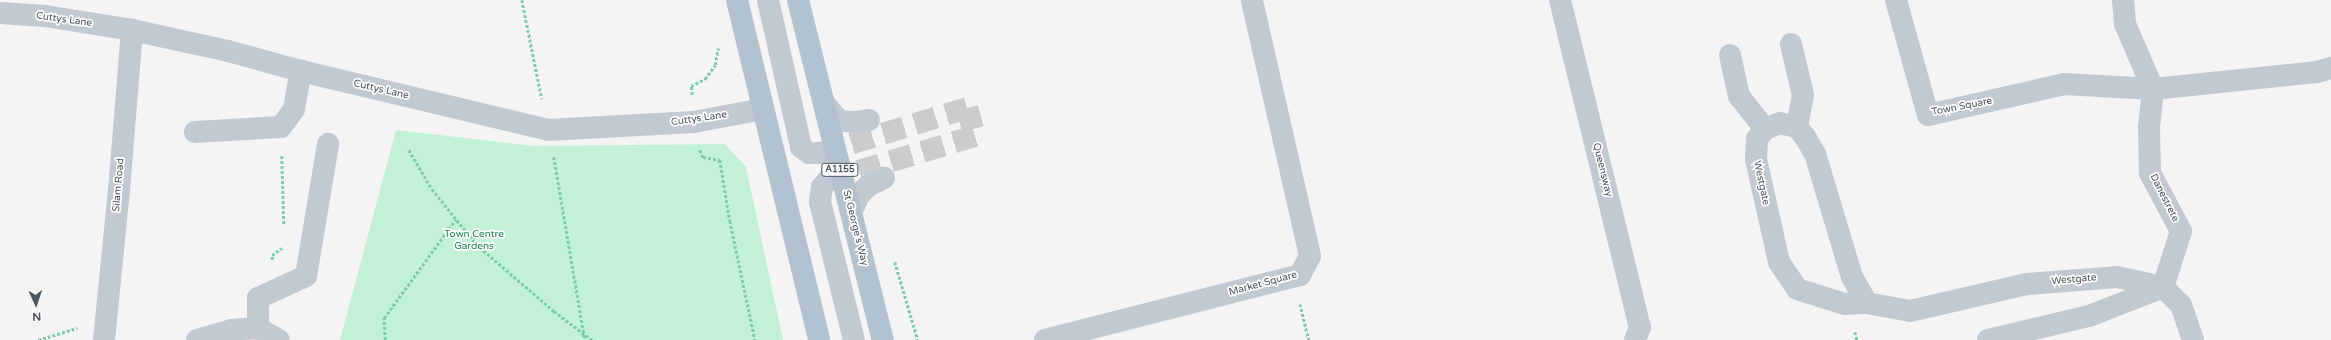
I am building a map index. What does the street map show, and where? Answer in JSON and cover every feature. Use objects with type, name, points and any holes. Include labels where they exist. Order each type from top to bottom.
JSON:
[{"type":"main road","points":[[737,0],[819,340]]},
{"type":"main road","name":"St George's Way","points":[[798,0],[883,340]]},
{"type":"street","points":[[768,0],[801,147],[809,153],[820,153]]},
{"type":"street","name":"Market Square","points":[[1045,340],[1300,275],[1310,256],[1252,0]]},
{"type":"street","name":"Queensway","points":[[1560,0],[1640,327],[1636,340]]},
{"type":"street","name":"Town Square","points":[[1896,0],[1928,115],[2064,84],[2153,89]]},
{"type":"street","points":[[2123,0],[2125,24],[2153,89],[2317,72],[2331,68]]},
{"type":"street","name":"Cuttys Lane","points":[[0,13],[45,16],[132,30],[228,51],[301,71],[548,130],[694,122],[763,109]]},
{"type":"street","name":"Silam Road","points":[[105,332],[132,30]]},
{"type":"street","points":[[1791,44],[1803,95],[1797,127]]},
{"type":"street","points":[[1730,56],[1739,96],[1765,129],[1780,123],[1797,127],[1815,154],[1852,277],[1867,303]]},
{"type":"street","points":[[195,132],[281,127],[294,110],[301,71]]},
{"type":"street","name":"Danestrete","points":[[2153,89],[2148,126],[2150,173],[2181,231],[2163,287]]},
{"type":"street","points":[[824,103],[839,121],[856,122],[869,120]]},
{"type":"street","name":"Westgate","points":[[1765,129],[1757,139],[1756,159],[1779,262],[1797,290],[1845,304],[1867,303],[1910,311],[2027,284],[2117,277],[2163,287]]},
{"type":"street","points":[[258,328],[258,298],[274,289],[306,276],[328,144]]},
{"type":"street","points":[[851,213],[859,195],[868,186],[884,178]]},
{"type":"street","points":[[828,180],[822,187],[820,202],[854,340]]},
{"type":"street","points":[[1988,340],[2089,316],[2163,287],[2181,305],[2194,340]]},
{"type":"street","points":[[197,340],[231,330],[258,328],[279,340]]},
{"type":"path","points":[[522,0],[548,130],[585,340]]},
{"type":"path","points":[[692,99],[691,86],[705,79],[715,65],[719,44]]},
{"type":"path","points":[[281,127],[284,230]]},
{"type":"path","points":[[697,142],[703,157],[720,160],[730,221],[756,340]]},
{"type":"path","points":[[409,150],[432,189],[476,244],[592,340]]},
{"type":"path","points":[[385,340],[384,318],[456,219]]},
{"type":"path","points":[[274,289],[272,255],[285,246]]},
{"type":"path","points":[[894,258],[918,340]]},
{"type":"path","points":[[1293,277],[1309,340]]},
{"type":"path","points":[[38,340],[71,329],[105,332]]},
{"type":"green space","name":"Town Centre Gardens","points":[[396,130],[533,146],[725,144],[746,167],[783,340],[340,340]]},
{"type":"tunnel","points":[[820,153],[967,108],[975,136],[828,180]]}]
